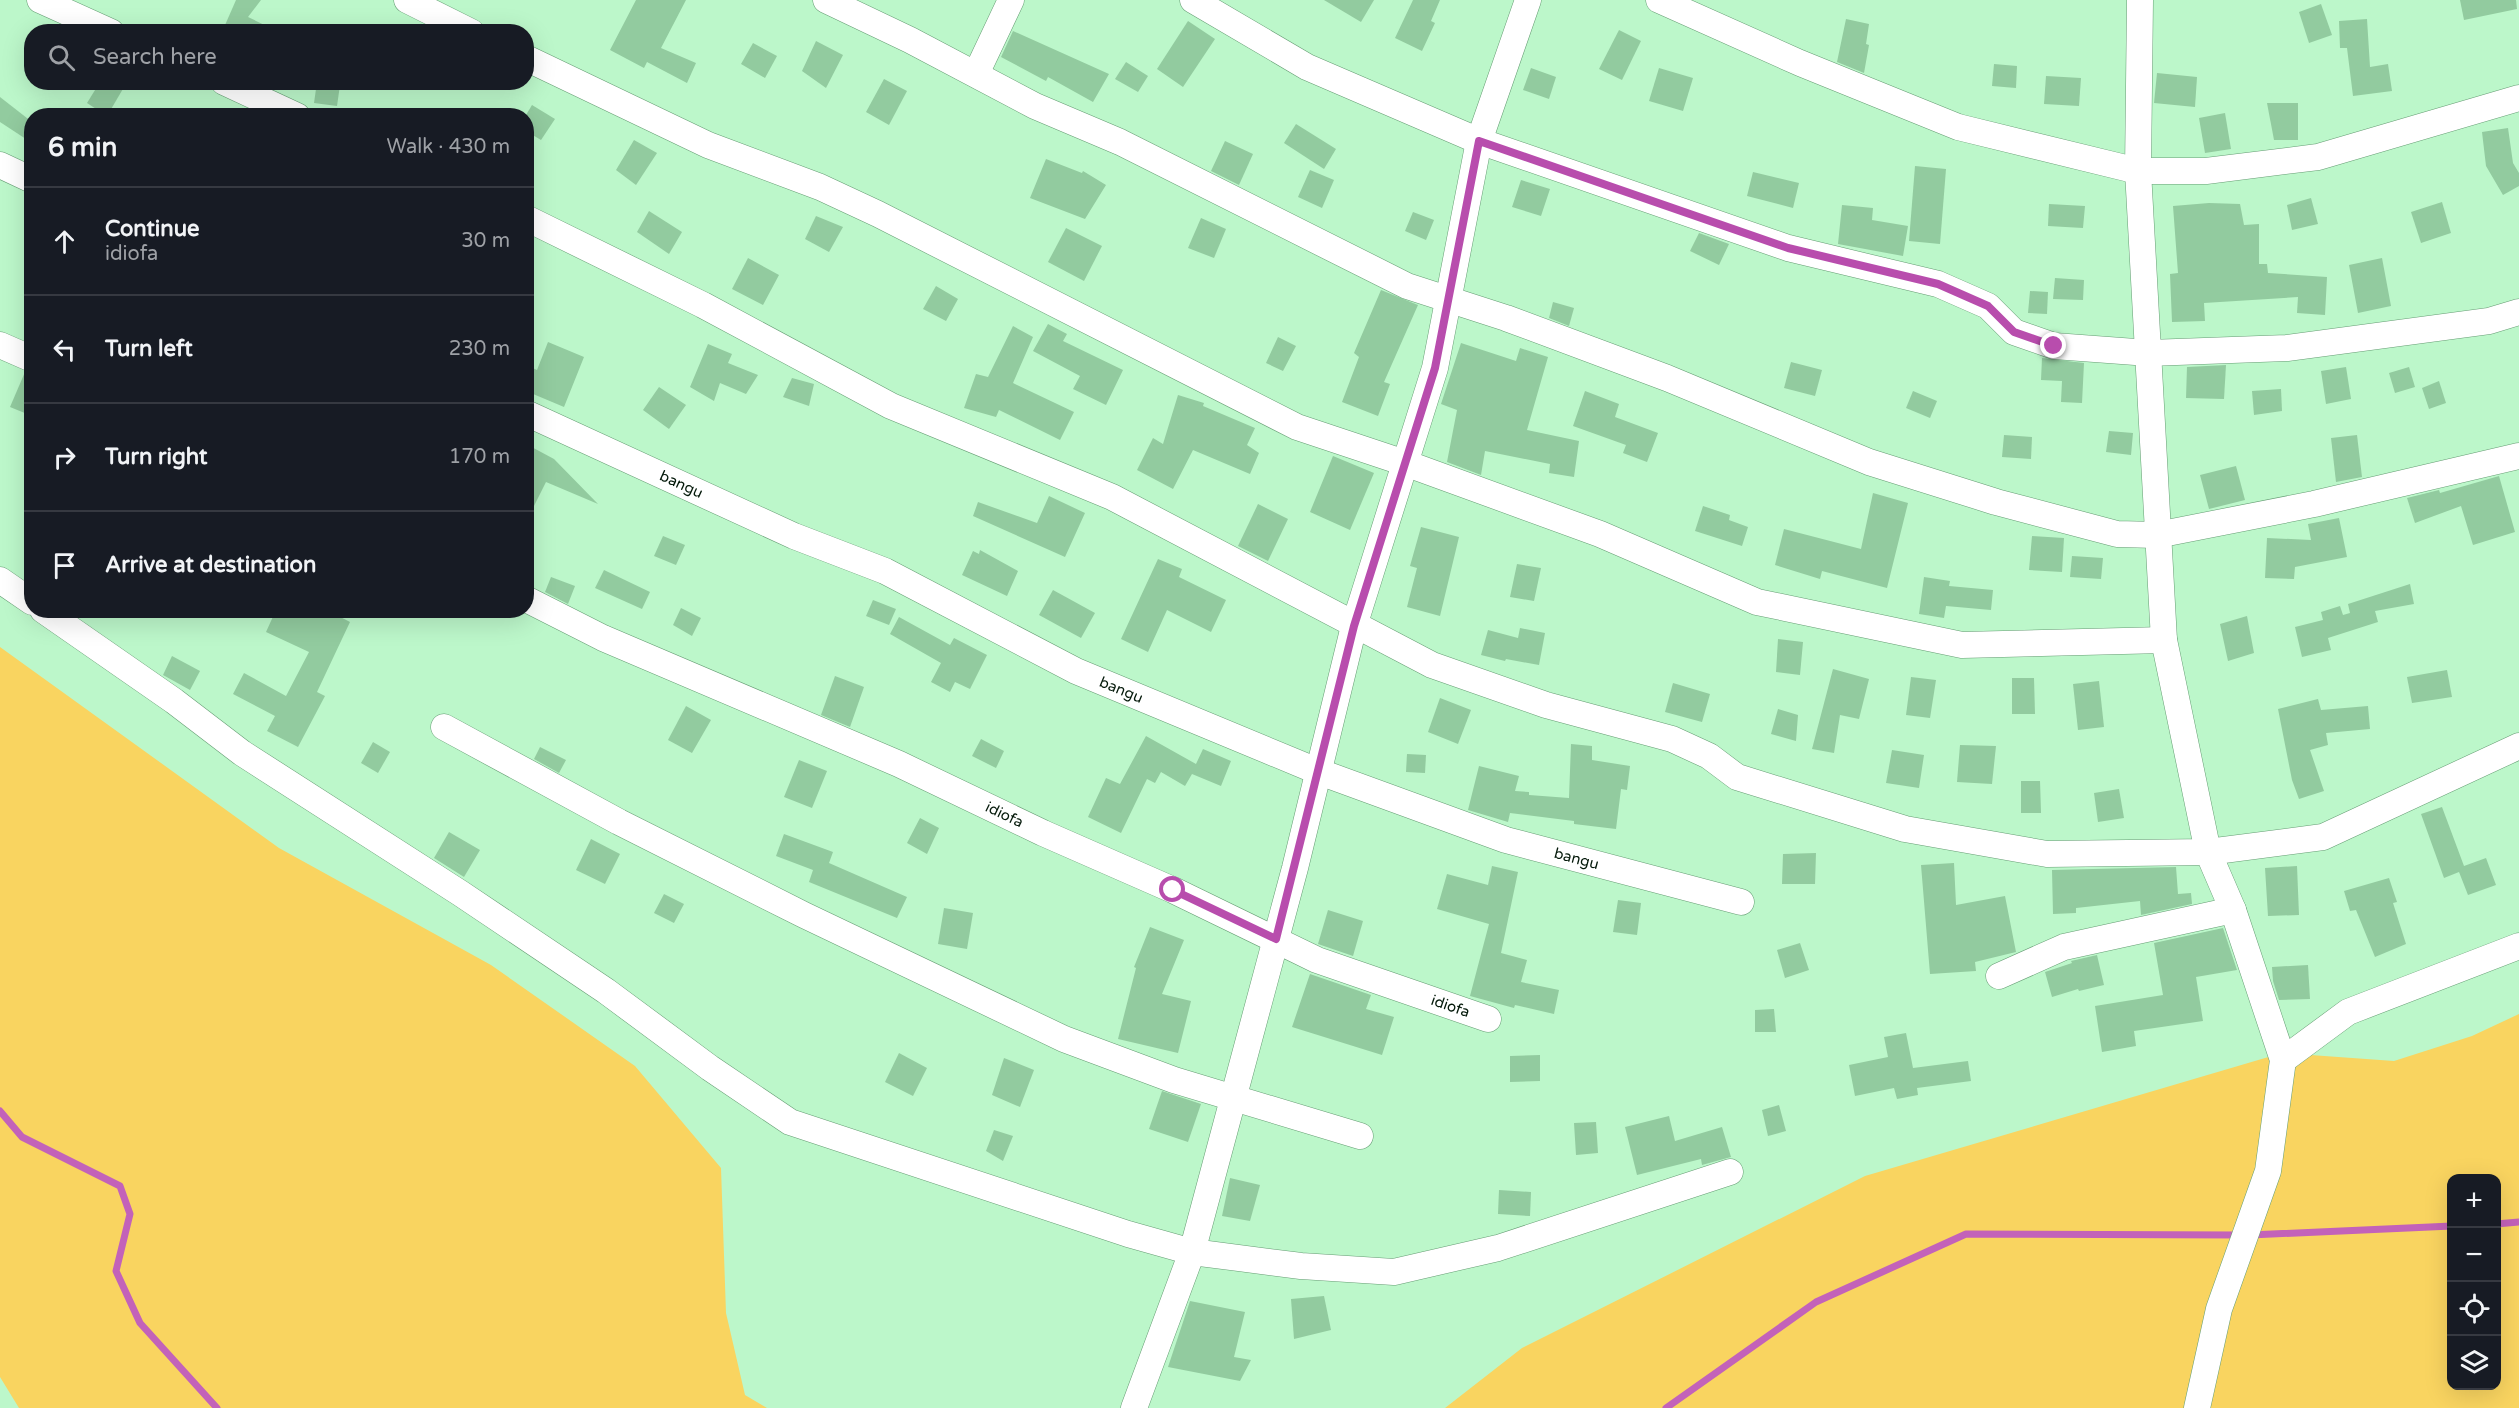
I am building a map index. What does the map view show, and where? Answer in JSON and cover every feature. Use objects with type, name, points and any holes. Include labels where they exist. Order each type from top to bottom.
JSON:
[{"type":"street","points":[[40,0],[93,24]]},
{"type":"street","points":[[406,0],[455,24]]},
{"type":"street","points":[[826,0],[976,74],[1035,106],[1120,142],[1407,286],[1667,378],[1869,462],[1996,502],[2117,534],[2157,535],[2314,504],[2519,456]]},
{"type":"street","points":[[976,74],[1011,0]]},
{"type":"street","points":[[1193,0],[1307,67],[1479,141],[1788,248],[1938,284],[1988,306],[2014,332],[2054,346],[2149,353],[2287,348],[2489,321],[2519,312]]},
{"type":"street","points":[[1134,1408],[1192,1252],[1276,939],[1354,626],[1435,368],[1479,141],[1528,0]]},
{"type":"street","points":[[1659,0],[1800,63],[1958,127],[2138,171],[2206,171],[2318,157],[2519,99]]},
{"type":"street","points":[[2140,0],[2138,171],[2164,640],[2208,852],[2233,910],[2283,1060],[2268,1171],[2219,1309],[2197,1408]]},
{"type":"street","points":[[534,62],[708,145],[820,187],[878,214],[1297,427],[1405,463],[1600,534],[1757,602],[1962,645],[2164,640]]},
{"type":"street","points":[[241,90],[280,108]]},
{"type":"street","points":[[0,165],[24,176]]},
{"type":"street","points":[[534,222],[703,305],[891,406],[1112,497],[1432,665],[1546,705],[1671,739],[1709,756],[1737,777],[1905,829],[2048,854],[2208,852],[2323,837],[2519,746]]},
{"type":"street","points":[[0,345],[24,356]]},
{"type":"street","name":"bangu","points":[[534,417],[794,536],[885,571],[1076,670],[1317,771],[1506,840],[1742,902]]},
{"type":"street","points":[[0,580],[24,596]]},
{"type":"street","name":"idiofa","points":[[534,603],[603,638],[899,764],[1032,828],[1173,890],[1317,960],[1488,1018]]},
{"type":"street","points":[[55,618],[174,701],[242,753],[460,893],[606,991],[710,1068],[790,1122],[1128,1234],[1192,1252],[1301,1266],[1395,1272],[1498,1248],[1730,1172]]},
{"type":"street","points":[[444,727],[629,827],[1064,1040],[1233,1099],[1360,1136]]},
{"type":"street","points":[[2000,976],[2064,947],[2181,919],[2233,910]]},
{"type":"street","points":[[2283,1060],[2348,1012],[2519,946]]},
{"type":"shaded area","points":[[0,647],[279,848],[491,965],[635,1066],[721,1168],[726,1313],[745,1395],[767,1408],[19,1408],[0,1377]]},
{"type":"shaded area","points":[[2519,1014],[2519,1408],[1445,1408],[1522,1348],[1865,1176],[2282,1053],[2394,1061],[2472,1036]]},
{"type":"building","points":[[236,0],[261,0],[248,17],[262,24],[226,24]]},
{"type":"building","points":[[636,0],[686,0],[661,48],[696,63],[687,83],[647,62],[644,68],[610,50]]},
{"type":"building","points":[[1324,0],[1374,0],[1361,22]]},
{"type":"building","points":[[1413,0],[1440,0],[1431,21],[1435,23],[1422,51],[1395,38]]},
{"type":"building","points":[[2460,0],[2516,0],[2517,9],[2464,20]]},
{"type":"building","points":[[2321,4],[2332,35],[2309,43],[2299,12]]},
{"type":"building","points":[[1846,19],[1869,24],[1866,44],[1869,45],[1864,73],[1837,62]]},
{"type":"building","points":[[2367,19],[2370,67],[2388,64],[2392,91],[2353,96],[2347,48],[2340,48],[2339,21]]},
{"type":"building","points":[[1188,21],[1215,39],[1183,87],[1157,69]]},
{"type":"building","points":[[1619,30],[1641,41],[1622,80],[1599,69]]},
{"type":"building","points":[[1013,31],[1109,74],[1093,102],[1048,77],[1046,81],[1001,57]]},
{"type":"building","points":[[816,41],[843,55],[826,88],[802,71]]},
{"type":"building","points":[[753,43],[777,56],[765,78],[741,64]]},
{"type":"building","points":[[1126,62],[1148,76],[1138,92],[1115,79]]},
{"type":"building","points":[[1994,64],[2017,66],[2016,88],[1992,86]]},
{"type":"building","points":[[1531,68],[1556,77],[1549,99],[1523,90]]},
{"type":"building","points":[[1659,68],[1693,78],[1683,111],[1649,101]]},
{"type":"building","points":[[2157,73],[2197,77],[2195,107],[2154,103]]},
{"type":"building","points":[[2046,76],[2081,78],[2079,106],[2044,104]]},
{"type":"building","points":[[884,79],[907,91],[889,125],[866,112]]},
{"type":"building","points":[[95,90],[122,90],[112,108],[95,108],[87,103]]},
{"type":"building","points":[[316,90],[339,90],[337,106],[314,103]]},
{"type":"building","points":[[0,97],[24,116],[24,138],[0,122]]},
{"type":"building","points":[[2267,103],[2298,103],[2298,140],[2274,140]]},
{"type":"building","points":[[532,105],[555,119],[541,140],[534,136],[534,108],[530,108]]},
{"type":"building","points":[[2225,113],[2231,149],[2205,153],[2199,118]]},
{"type":"building","points":[[1296,124],[1336,149],[1324,169],[1284,143]]},
{"type":"building","points":[[2508,128],[2513,163],[2519,173],[2519,186],[2503,195],[2486,166],[2482,132]]},
{"type":"building","points":[[634,140],[657,153],[636,185],[616,170]]},
{"type":"building","points":[[1225,141],[1253,154],[1239,185],[1211,171]]},
{"type":"building","points":[[1046,159],[1082,173],[1083,171],[1106,185],[1085,219],[1030,198]]},
{"type":"building","points":[[1915,166],[1946,169],[1940,244],[1909,241]]},
{"type":"building","points":[[1310,170],[1334,180],[1322,208],[1298,197]]},
{"type":"building","points":[[1753,172],[1799,183],[1793,208],[1747,196]]},
{"type":"building","points":[[1521,180],[1550,189],[1541,216],[1512,207]]},
{"type":"building","points":[[2311,198],[2318,224],[2292,230],[2287,205]]},
{"type":"building","points":[[2442,202],[2451,233],[2421,243],[2411,212]]},
{"type":"building","points":[[2209,203],[2240,204],[2244,225],[2259,224],[2259,264],[2267,264],[2268,273],[2327,277],[2325,315],[2297,313],[2298,297],[2204,303],[2205,321],[2172,322],[2170,274],[2178,273],[2173,206]]},
{"type":"building","points":[[2049,204],[2085,206],[2083,228],[2048,226]]},
{"type":"building","points":[[1842,205],[1873,208],[1872,220],[1908,226],[1903,256],[1838,244]]},
{"type":"building","points":[[649,211],[682,232],[669,254],[637,232]]},
{"type":"building","points":[[1413,212],[1434,220],[1426,240],[1405,231]]},
{"type":"building","points":[[816,216],[843,227],[829,252],[805,239]]},
{"type":"building","points":[[1201,218],[1226,229],[1214,258],[1188,248]]},
{"type":"building","points":[[1066,228],[1102,246],[1084,281],[1048,262]]},
{"type":"building","points":[[1699,233],[1729,244],[1719,265],[1690,251]]},
{"type":"building","points":[[748,258],[779,275],[763,305],[732,289]]},
{"type":"building","points":[[2382,258],[2391,306],[2358,313],[2349,265]]},
{"type":"building","points":[[2055,278],[2084,280],[2083,300],[2053,299]]},
{"type":"building","points":[[936,286],[958,299],[946,321],[923,309]]},
{"type":"building","points":[[1381,290],[1418,305],[1384,382],[1390,384],[1378,416],[1342,402],[1359,357],[1354,353]]},
{"type":"building","points":[[2030,291],[2048,292],[2047,314],[2028,313]]},
{"type":"building","points":[[1553,302],[1574,308],[1569,326],[1549,318]]},
{"type":"building","points":[[1048,324],[1067,334],[1063,341],[1123,370],[1106,405],[1073,389],[1080,376],[1033,351]]},
{"type":"building","points":[[1013,326],[1033,337],[1013,383],[1074,412],[1060,440],[999,410],[996,417],[964,408],[976,374],[988,377]]},
{"type":"building","points":[[1278,337],[1296,346],[1283,371],[1266,363]]},
{"type":"building","points":[[548,342],[584,357],[564,407],[534,394],[534,369],[537,370]]},
{"type":"building","points":[[1461,343],[1516,361],[1520,348],[1548,357],[1527,430],[1579,441],[1574,477],[1549,473],[1550,464],[1485,451],[1481,475],[1447,462],[1457,410],[1441,404]]},
{"type":"building","points":[[708,344],[732,354],[728,363],[758,375],[746,394],[720,383],[714,401],[690,387]]},
{"type":"building","points":[[2042,358],[2084,363],[2082,403],[2061,402],[2062,381],[2041,380]]},
{"type":"building","points":[[1791,362],[1822,370],[1815,396],[1784,388]]},
{"type":"building","points":[[2226,365],[2224,399],[2186,398],[2187,367]]},
{"type":"building","points":[[2346,367],[2351,399],[2326,404],[2321,371]]},
{"type":"building","points":[[2409,367],[2415,387],[2395,393],[2389,373]]},
{"type":"building","points":[[24,374],[24,413],[10,407]]},
{"type":"building","points":[[792,378],[814,384],[809,406],[783,397]]},
{"type":"building","points":[[2439,381],[2446,403],[2429,409],[2422,388]]},
{"type":"building","points":[[659,387],[686,405],[669,429],[643,410]]},
{"type":"building","points":[[2281,389],[2282,411],[2254,415],[2252,391]]},
{"type":"building","points":[[1585,391],[1619,404],[1615,417],[1658,433],[1647,462],[1623,453],[1626,445],[1573,426]]},
{"type":"building","points":[[1913,391],[1937,401],[1930,418],[1906,408]]},
{"type":"building","points":[[1178,395],[1204,403],[1203,406],[1255,428],[1247,445],[1259,453],[1250,474],[1193,450],[1173,489],[1137,470],[1153,438],[1163,444]]},
{"type":"building","points":[[2109,431],[2133,433],[2131,455],[2106,452]]},
{"type":"building","points":[[2004,435],[2032,437],[2031,459],[2002,457]]},
{"type":"building","points":[[2357,435],[2362,477],[2336,482],[2331,438]]},
{"type":"building","points":[[534,448],[554,459],[598,504],[546,482],[534,506]]},
{"type":"building","points":[[1333,456],[1374,473],[1350,530],[1310,512]]},
{"type":"building","points":[[2236,466],[2245,500],[2209,509],[2200,475]]},
{"type":"building","points":[[2499,476],[2515,532],[2473,545],[2461,506],[2415,523],[2407,498],[2439,490],[2440,493]]},
{"type":"building","points":[[1873,493],[1908,503],[1887,588],[1822,571],[1820,579],[1775,565],[1784,529],[1861,549]]},
{"type":"building","points":[[1049,496],[1085,513],[1065,557],[973,516],[978,502],[1037,523]]},
{"type":"building","points":[[1258,504],[1288,519],[1268,561],[1238,546]]},
{"type":"building","points":[[1703,506],[1730,515],[1729,520],[1748,527],[1742,546],[1695,531]]},
{"type":"building","points":[[2339,518],[2347,557],[2295,567],[2294,579],[2265,578],[2267,538],[2311,540],[2308,524]]},
{"type":"building","points":[[1421,527],[1459,537],[1440,616],[1407,607],[1417,568],[1410,566]]},
{"type":"building","points":[[663,536],[685,545],[676,565],[654,556]]},
{"type":"building","points":[[2032,536],[2064,538],[2062,572],[2029,570]]},
{"type":"building","points":[[980,550],[1018,571],[1007,596],[962,575],[973,551],[979,554]]},
{"type":"building","points":[[2072,556],[2103,558],[2101,579],[2070,577]]},
{"type":"building","points":[[1158,559],[1182,569],[1179,577],[1226,600],[1211,632],[1167,610],[1148,652],[1121,639]]},
{"type":"building","points":[[1517,564],[1541,568],[1534,601],[1510,597]]},
{"type":"building","points":[[604,570],[650,592],[642,609],[595,588]]},
{"type":"building","points":[[551,577],[575,586],[568,604],[545,592]]},
{"type":"building","points":[[1924,577],[1950,581],[1949,586],[1993,590],[1991,610],[1946,606],[1944,618],[1919,614]]},
{"type":"building","points":[[2410,584],[2414,604],[2375,611],[2378,622],[2328,638],[2331,650],[2302,657],[2295,627],[2323,620],[2321,612],[2340,606],[2343,615],[2350,613],[2348,604]]},
{"type":"building","points":[[1053,590],[1095,613],[1081,638],[1039,615]]},
{"type":"building","points":[[873,600],[896,609],[889,625],[866,616]]},
{"type":"building","points":[[681,608],[701,618],[692,636],[673,625]]},
{"type":"building","points":[[2247,616],[2254,653],[2228,661],[2220,624]]},
{"type":"building","points":[[899,617],[950,645],[954,638],[987,655],[970,689],[955,682],[950,692],[931,682],[941,663],[890,634]]},
{"type":"building","points":[[272,618],[342,618],[350,622],[317,692],[325,696],[298,747],[267,731],[275,716],[233,694],[244,673],[286,696],[309,652],[266,632]]},
{"type":"building","points":[[1520,628],[1545,633],[1539,665],[1506,659],[1505,661],[1481,655],[1488,630],[1518,638]]},
{"type":"building","points":[[1778,639],[1803,642],[1800,675],[1776,672]]},
{"type":"building","points":[[172,656],[200,671],[190,690],[163,675]]},
{"type":"building","points":[[1833,669],[1869,679],[1859,719],[1840,715],[1834,753],[1812,749]]},
{"type":"building","points":[[2447,670],[2452,697],[2412,703],[2407,677]]},
{"type":"building","points":[[835,676],[864,687],[850,727],[821,715]]},
{"type":"building","points":[[1911,677],[1936,680],[1930,718],[1906,715]]},
{"type":"building","points":[[2012,678],[2034,678],[2035,714],[2012,714]]},
{"type":"building","points":[[2099,681],[2104,727],[2078,730],[2073,684]]},
{"type":"building","points":[[1673,683],[1710,694],[1702,722],[1665,712]]},
{"type":"building","points":[[1440,698],[1471,710],[1458,744],[1428,732]]},
{"type":"building","points":[[2318,699],[2321,710],[2368,706],[2370,729],[2326,733],[2328,745],[2310,750],[2324,791],[2299,799],[2292,780],[2278,709]]},
{"type":"building","points":[[686,706],[711,720],[692,753],[668,740]]},
{"type":"building","points":[[1778,709],[1798,715],[1796,741],[1771,734]]},
{"type":"building","points":[[1146,736],[1196,764],[1203,749],[1231,761],[1221,786],[1192,774],[1185,786],[1161,772],[1155,783],[1147,779],[1121,833],[1088,817],[1106,778],[1120,784]]},
{"type":"building","points":[[981,739],[1004,751],[996,768],[972,756]]},
{"type":"building","points":[[373,742],[390,752],[378,773],[361,763]]},
{"type":"building","points":[[1571,744],[1592,746],[1592,760],[1630,766],[1627,790],[1621,789],[1616,829],[1510,813],[1508,822],[1468,810],[1479,766],[1519,776],[1515,791],[1529,792],[1529,795],[1569,798]]},
{"type":"building","points":[[1960,745],[1996,746],[1992,784],[1957,782]]},
{"type":"building","points":[[540,747],[566,760],[559,773],[534,759]]},
{"type":"building","points":[[1892,750],[1924,755],[1919,788],[1886,783]]},
{"type":"building","points":[[1407,754],[1426,755],[1425,773],[1406,772]]},
{"type":"building","points":[[799,760],[827,771],[812,808],[784,797]]},
{"type":"building","points":[[2021,781],[2040,781],[2041,813],[2021,813]]},
{"type":"building","points":[[2119,789],[2124,818],[2098,822],[2094,793]]},
{"type":"building","points":[[2442,807],[2464,866],[2486,858],[2496,885],[2468,895],[2459,872],[2444,878],[2421,814]]},
{"type":"building","points":[[920,818],[939,828],[927,854],[907,843]]},
{"type":"building","points":[[449,832],[480,850],[464,877],[434,858]]},
{"type":"building","points":[[784,834],[833,852],[829,863],[907,897],[897,918],[809,882],[813,870],[776,856]]},
{"type":"building","points":[[591,839],[620,854],[605,884],[576,870]]},
{"type":"building","points":[[1816,853],[1815,884],[1782,884],[1783,854]]},
{"type":"building","points":[[1954,863],[1956,905],[2005,896],[2016,952],[1975,962],[1976,971],[1930,974],[1921,865]]},
{"type":"building","points":[[1492,866],[1518,872],[1501,953],[1527,960],[1521,982],[1559,990],[1554,1014],[1515,1005],[1514,1008],[1470,996],[1489,924],[1437,909],[1447,874],[1488,885]]},
{"type":"building","points":[[2297,866],[2299,915],[2268,916],[2265,868]]},
{"type":"building","points":[[2176,867],[2178,894],[2191,893],[2192,904],[2141,915],[2140,901],[2076,908],[2076,913],[2053,914],[2052,870]]},
{"type":"building","points":[[2389,878],[2397,902],[2393,903],[2406,944],[2375,957],[2356,910],[2350,911],[2344,891]]},
{"type":"building","points":[[664,894],[684,904],[674,923],[654,913]]},
{"type":"building","points":[[1618,900],[1641,903],[1637,935],[1613,932]]},
{"type":"building","points":[[944,908],[973,913],[967,949],[938,944]]},
{"type":"building","points":[[1328,910],[1363,921],[1353,956],[1318,944]]},
{"type":"building","points":[[1150,927],[1184,940],[1162,994],[1191,1001],[1178,1053],[1118,1039],[1136,968],[1134,967]]},
{"type":"building","points":[[2223,928],[2237,970],[2196,977],[2203,1021],[2134,1031],[2136,1046],[2102,1052],[2095,1006],[2163,995],[2154,943]]},
{"type":"building","points":[[1800,943],[1809,970],[1785,978],[1777,950]]},
{"type":"building","points":[[2097,955],[2104,985],[2079,991],[2078,989],[2052,997],[2045,972],[2072,963],[2071,961]]},
{"type":"building","points":[[2308,965],[2310,999],[2279,1000],[2273,981],[2272,967]]},
{"type":"building","points":[[1310,974],[1371,995],[1366,1009],[1394,1017],[1382,1055],[1292,1027]]},
{"type":"building","points":[[1774,1009],[1776,1032],[1755,1032],[1755,1010]]},
{"type":"building","points":[[1906,1033],[1913,1068],[1968,1061],[1971,1081],[1917,1088],[1918,1095],[1897,1099],[1894,1088],[1855,1096],[1849,1065],[1888,1057],[1884,1037]]},
{"type":"building","points":[[899,1053],[927,1068],[913,1096],[885,1082]]},
{"type":"building","points":[[1540,1055],[1540,1081],[1510,1082],[1510,1056]]},
{"type":"building","points":[[1004,1058],[1034,1070],[1020,1107],[992,1095]]},
{"type":"building","points":[[1162,1091],[1201,1104],[1188,1142],[1149,1129]]},
{"type":"building","points":[[1779,1105],[1786,1131],[1768,1136],[1762,1110]]},
{"type":"building","points":[[1669,1116],[1675,1141],[1722,1127],[1731,1157],[1702,1165],[1701,1159],[1637,1175],[1625,1127]]},
{"type":"building","points":[[1596,1122],[1598,1153],[1576,1155],[1574,1123]]},
{"type":"building","points":[[994,1130],[1013,1136],[1003,1161],[986,1151]]},
{"type":"building","points":[[1230,1178],[1260,1185],[1250,1221],[1222,1216]]},
{"type":"building","points":[[1499,1190],[1531,1192],[1530,1216],[1498,1214]]},
{"type":"building","points":[[1324,1296],[1331,1330],[1294,1339],[1291,1299]]},
{"type":"building","points":[[1190,1301],[1245,1312],[1234,1357],[1251,1360],[1240,1381],[1168,1367]]},
{"type":"waterway","points":[[0,1111],[22,1137],[120,1186],[130,1214],[116,1271],[140,1323],[217,1408]]},
{"type":"waterway","points":[[2501,1224],[2519,1222]]},
{"type":"waterway","points":[[2250,1235],[2447,1226]]},
{"type":"waterway","points":[[1666,1408],[1816,1302],[1966,1234],[2239,1235]]},
{"type":"route","points":[[1173,890],[1276,939],[1354,626],[1435,368],[1479,141],[1788,248],[1938,284],[1988,306],[2014,332],[2054,346]]}]
